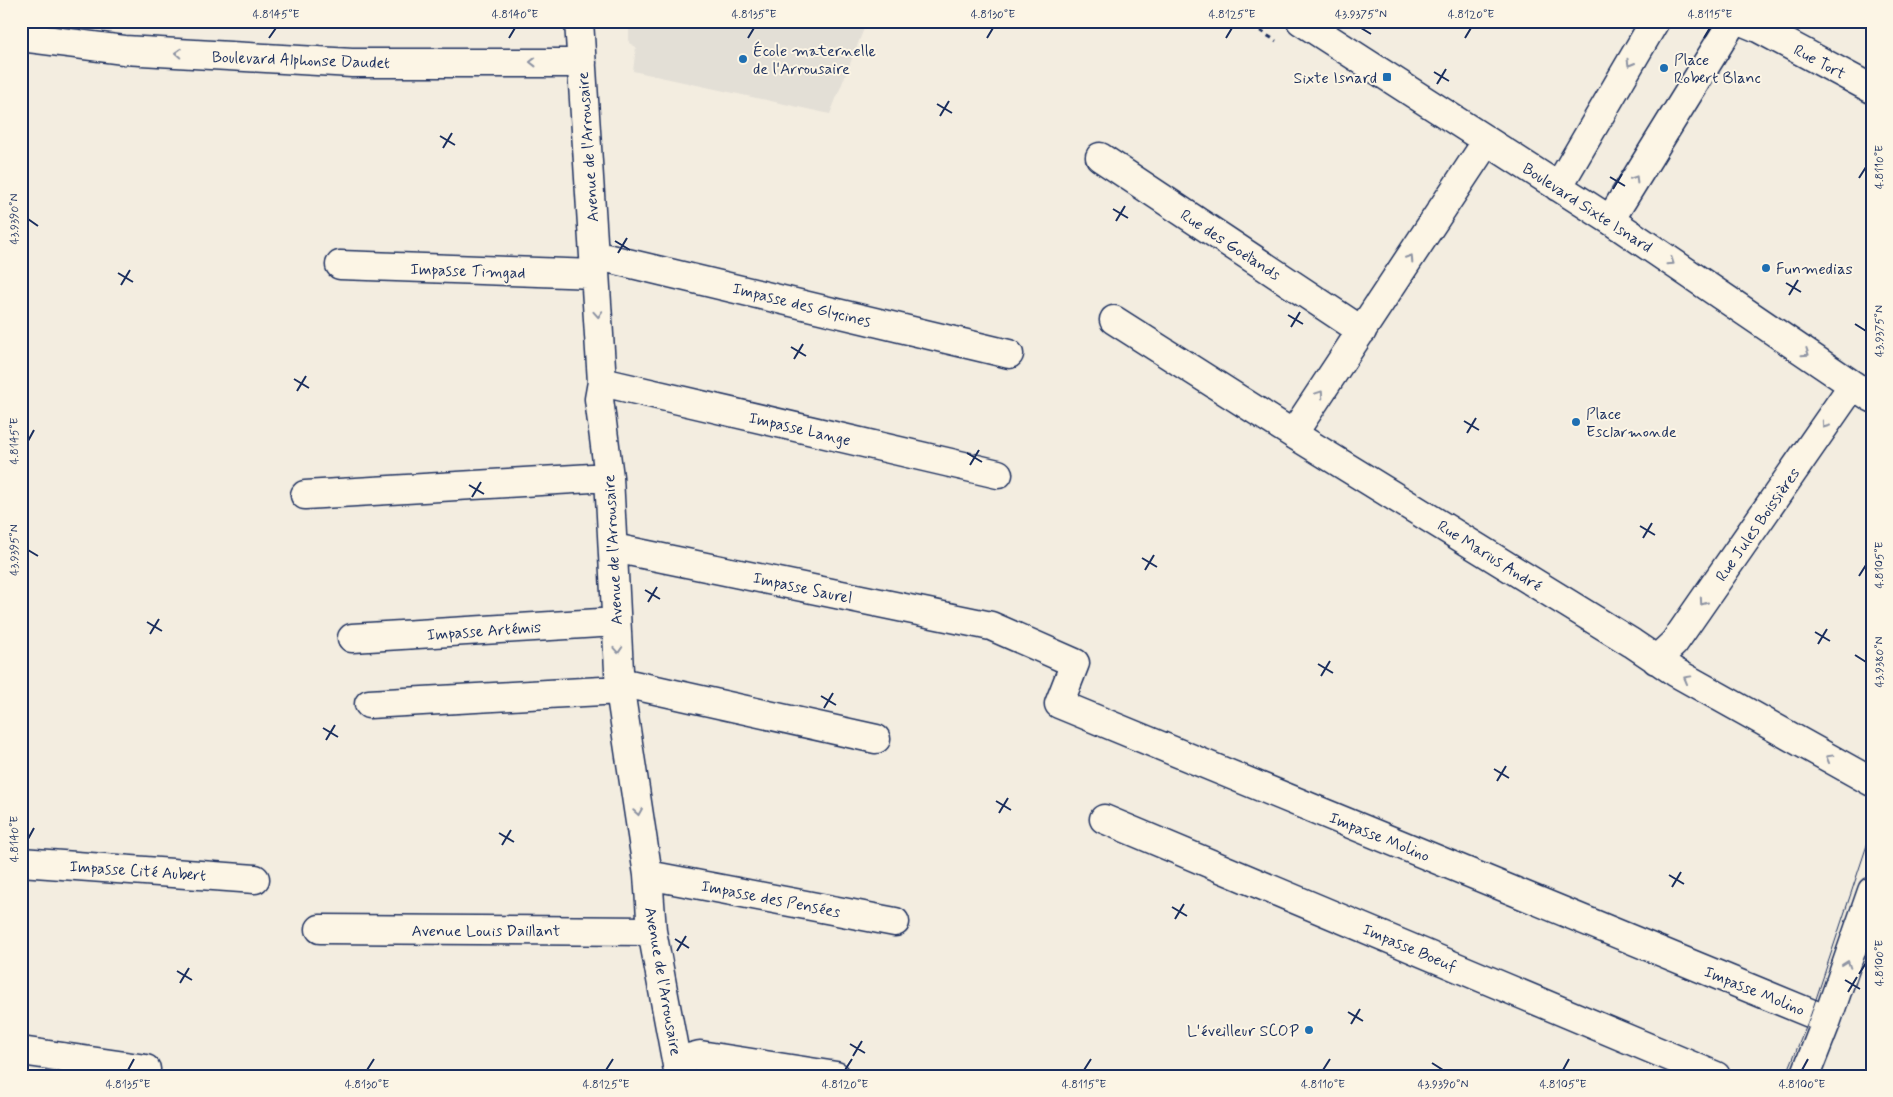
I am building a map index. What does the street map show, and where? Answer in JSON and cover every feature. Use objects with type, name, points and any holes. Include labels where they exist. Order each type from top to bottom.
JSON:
[{"type":"street","name":"Avenue de l'Arrousaire","points":[[580,21],[602,382],[599,399],[609,477],[620,686],[648,875],[652,931],[678,1069]]},
{"type":"street","name":"Boulevard Sixte Isnard","points":[[1301,21],[1610,220],[1862,391]]},
{"type":"street","points":[[1558,187],[1655,21]]},
{"type":"street","points":[[1610,220],[1733,21]]},
{"type":"street","name":"Rue Tort","points":[[1741,21],[1872,89]]},
{"type":"street","name":"Boulevard Alphonse Daudet","points":[[21,37],[124,50],[352,63],[582,63]]},
{"type":"street","points":[[1293,434],[1487,141]]},
{"type":"street","name":"Rue des Goëlands","points":[[1100,157],[1362,331]]},
{"type":"street","name":"Impasse Timgad","points":[[340,265],[595,264]]},
{"type":"street","name":"Impasse des Glycines","points":[[595,264],[1009,354]]},
{"type":"street","name":"Rue Marius André","points":[[1114,320],[1293,434],[1624,637],[1656,660],[1872,782]]},
{"type":"street","name":"Impasse Lange","points":[[602,382],[998,474]]},
{"type":"street","name":"Rue Jules Boissières","points":[[1656,660],[1674,643],[1862,391]]},
{"type":"street","points":[[305,494],[609,477]]},
{"type":"street","name":"Impasse Saurel","points":[[614,548],[991,626]]},
{"type":"street","name":"Impasse Artémis","points":[[352,638],[616,622]]},
{"type":"street","name":"Impasse Molino","points":[[991,626],[1075,664],[1059,704],[1828,1020]]},
{"type":"street","points":[[369,704],[620,686],[876,739]]},
{"type":"street","name":"Impasse Boeuf","points":[[1104,819],[1716,1076]]},
{"type":"street","name":"Impasse Cité Aubert","points":[[21,862],[255,879]]},
{"type":"street","name":"Impasse des Pensées","points":[[648,875],[895,922]]},
{"type":"street","points":[[1805,1076],[1828,1020],[1872,891]]},
{"type":"street","name":"Avenue Louis Daillant","points":[[320,929],[652,931]]},
{"type":"street","points":[[21,1052],[146,1069]]},
{"type":"street","points":[[678,1069],[700,1055],[836,1076]]},
{"type":"shaded area","name":"École maternelle de l'Arrousaire","points":[[629,21],[867,21],[830,114],[633,71],[636,47],[629,43]]},
{"type":"tram line","points":[[1786,1076],[1811,1014],[1872,830]]},
{"type":"place","name":"École maternelle de l'Arrousaire","points":[[743,59]]},
{"type":"place","name":"Place Robert Blanc","points":[[1664,68]]},
{"type":"place","name":"Sixte Isnard","points":[[1387,77]]},
{"type":"place","name":"Funmedias","points":[[1766,268]]},
{"type":"place","name":"Place Esclarmonde","points":[[1576,422]]},
{"type":"place","name":"L'éveilleur SCOP","points":[[1309,1030]]}]
